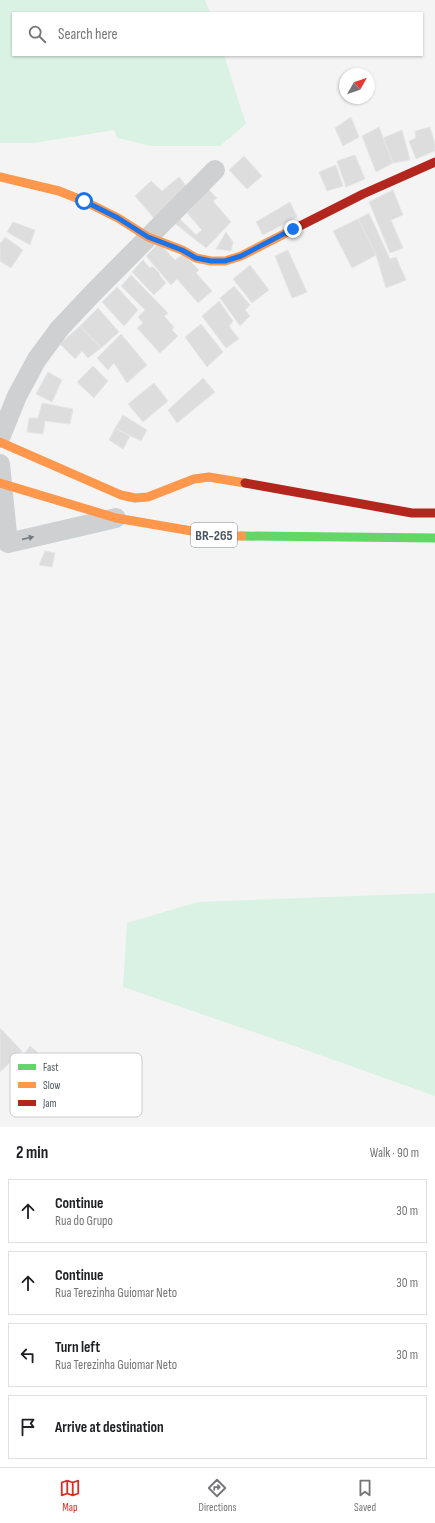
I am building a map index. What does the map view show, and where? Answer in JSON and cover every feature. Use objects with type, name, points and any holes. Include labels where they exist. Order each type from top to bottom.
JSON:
[{"type":"main road","points":[[0,177],[59,191],[84,201],[118,218],[148,237],[182,250],[196,258],[211,261],[241,256],[363,194],[435,162]]},
{"type":"main road","points":[[0,442],[121,495],[135,498],[148,497],[194,479],[209,477],[412,513],[435,513]]},
{"type":"main road","name":"BR-265","points":[[0,476],[116,518],[220,536],[435,538]]},
{"type":"street","points":[[0,438],[17,396],[41,353],[60,328],[215,170]]},
{"type":"street","points":[[0,476],[4,545],[116,518]]},
{"type":"green space","points":[[0,0],[205,0],[210,12],[12,12],[12,56],[224,56],[246,124],[220,146],[152,146],[117,138],[114,130],[34,143],[0,143]]},
{"type":"green space","points":[[435,893],[435,1096],[123,987],[127,923],[198,902]]},
{"type":"building","points":[[351,117],[359,137],[343,146],[335,128]]},
{"type":"building","points":[[379,127],[393,163],[376,172],[362,136]]},
{"type":"building","points":[[430,127],[435,144],[435,151],[416,159],[409,141],[416,138],[415,131]]},
{"type":"building","points":[[402,130],[410,160],[393,163],[383,138]]},
{"type":"building","points":[[355,155],[365,179],[346,187],[337,161]]},
{"type":"building","points":[[244,156],[262,176],[247,189],[229,170]]},
{"type":"building","points":[[336,165],[343,186],[327,191],[319,172]]},
{"type":"building","points":[[179,177],[187,187],[154,218],[135,196],[151,181],[162,191]]},
{"type":"building","points":[[205,186],[217,198],[213,201],[231,222],[206,248],[173,222],[179,218],[196,235],[202,230],[187,213],[197,202]]},
{"type":"building","points":[[393,190],[403,215],[391,220],[403,248],[390,253],[369,202]]},
{"type":"building","points":[[290,202],[297,217],[263,235],[256,222]]},
{"type":"building","points":[[369,213],[390,259],[396,257],[406,280],[386,288],[376,255],[358,219]]},
{"type":"building","points":[[358,219],[376,255],[352,268],[333,231]]},
{"type":"building","points":[[13,222],[35,230],[30,245],[7,232]]},
{"type":"building","points":[[226,232],[233,242],[231,251],[216,249]]},
{"type":"building","points":[[5,237],[23,250],[11,268],[0,261],[0,242],[1,243]]},
{"type":"building","points":[[159,243],[175,260],[183,254],[199,270],[196,273],[212,291],[198,303],[177,279],[171,285],[146,256]]},
{"type":"building","points":[[288,250],[307,292],[292,298],[275,256]]},
{"type":"building","points":[[143,260],[150,268],[152,266],[160,274],[159,275],[166,283],[154,295],[132,272]]},
{"type":"building","points":[[250,265],[269,290],[252,303],[233,279]]},
{"type":"building","points":[[131,275],[168,313],[164,316],[174,327],[172,330],[178,336],[160,353],[137,328],[143,323],[138,317],[145,310],[121,286]]},
{"type":"building","points":[[234,286],[250,305],[245,310],[250,316],[240,326],[220,298]]},
{"type":"building","points":[[117,287],[138,310],[124,326],[102,302]]},
{"type":"building","points":[[219,301],[233,321],[229,326],[239,339],[226,348],[202,316]]},
{"type":"building","points":[[98,308],[119,332],[101,348],[80,326]]},
{"type":"building","points":[[201,324],[223,352],[207,367],[185,337]]},
{"type":"building","points":[[80,326],[101,348],[88,358],[82,351],[75,359],[60,344]]},
{"type":"building","points":[[121,334],[147,365],[127,383],[114,363],[108,370],[97,358]]},
{"type":"building","points":[[93,366],[108,381],[94,398],[77,382]]},
{"type":"building","points":[[48,372],[62,380],[52,402],[36,394]]},
{"type":"building","points":[[203,378],[215,392],[177,423],[168,410]]},
{"type":"building","points":[[154,383],[168,401],[143,422],[128,404]]},
{"type":"building","points":[[42,403],[73,409],[70,424],[45,421],[43,434],[27,432],[29,418],[38,418]]},
{"type":"building","points":[[123,415],[147,430],[141,441],[115,428]]},
{"type":"building","points":[[115,428],[130,436],[123,449],[109,440]]},
{"type":"building","points":[[45,551],[55,553],[52,567],[39,565]]},
{"type":"building","points":[[0,1028],[22,1051],[20,1053],[10,1053],[10,1062],[0,1072]]},
{"type":"building","points":[[30,1046],[39,1053],[25,1053]]},
{"type":"traffic: fast","points":[[242,536],[435,538]]},
{"type":"traffic: slow","points":[[0,177],[59,191],[84,201],[118,218],[148,237],[182,250],[196,258],[211,261],[225,261],[241,256],[288,232]]},
{"type":"traffic: slow","points":[[0,442],[121,495],[135,498],[148,497],[194,479],[209,477],[245,483]]},
{"type":"traffic: slow","points":[[0,483],[116,518],[221,536],[242,536]]},
{"type":"traffic: jam","points":[[288,232],[363,194],[435,162]]},
{"type":"traffic: jam","points":[[245,483],[412,513],[435,513]]},
{"type":"route","points":[[84,201],[118,218],[148,237],[182,250],[196,258],[211,261],[225,261],[241,256],[266,245],[293,229]]}]
